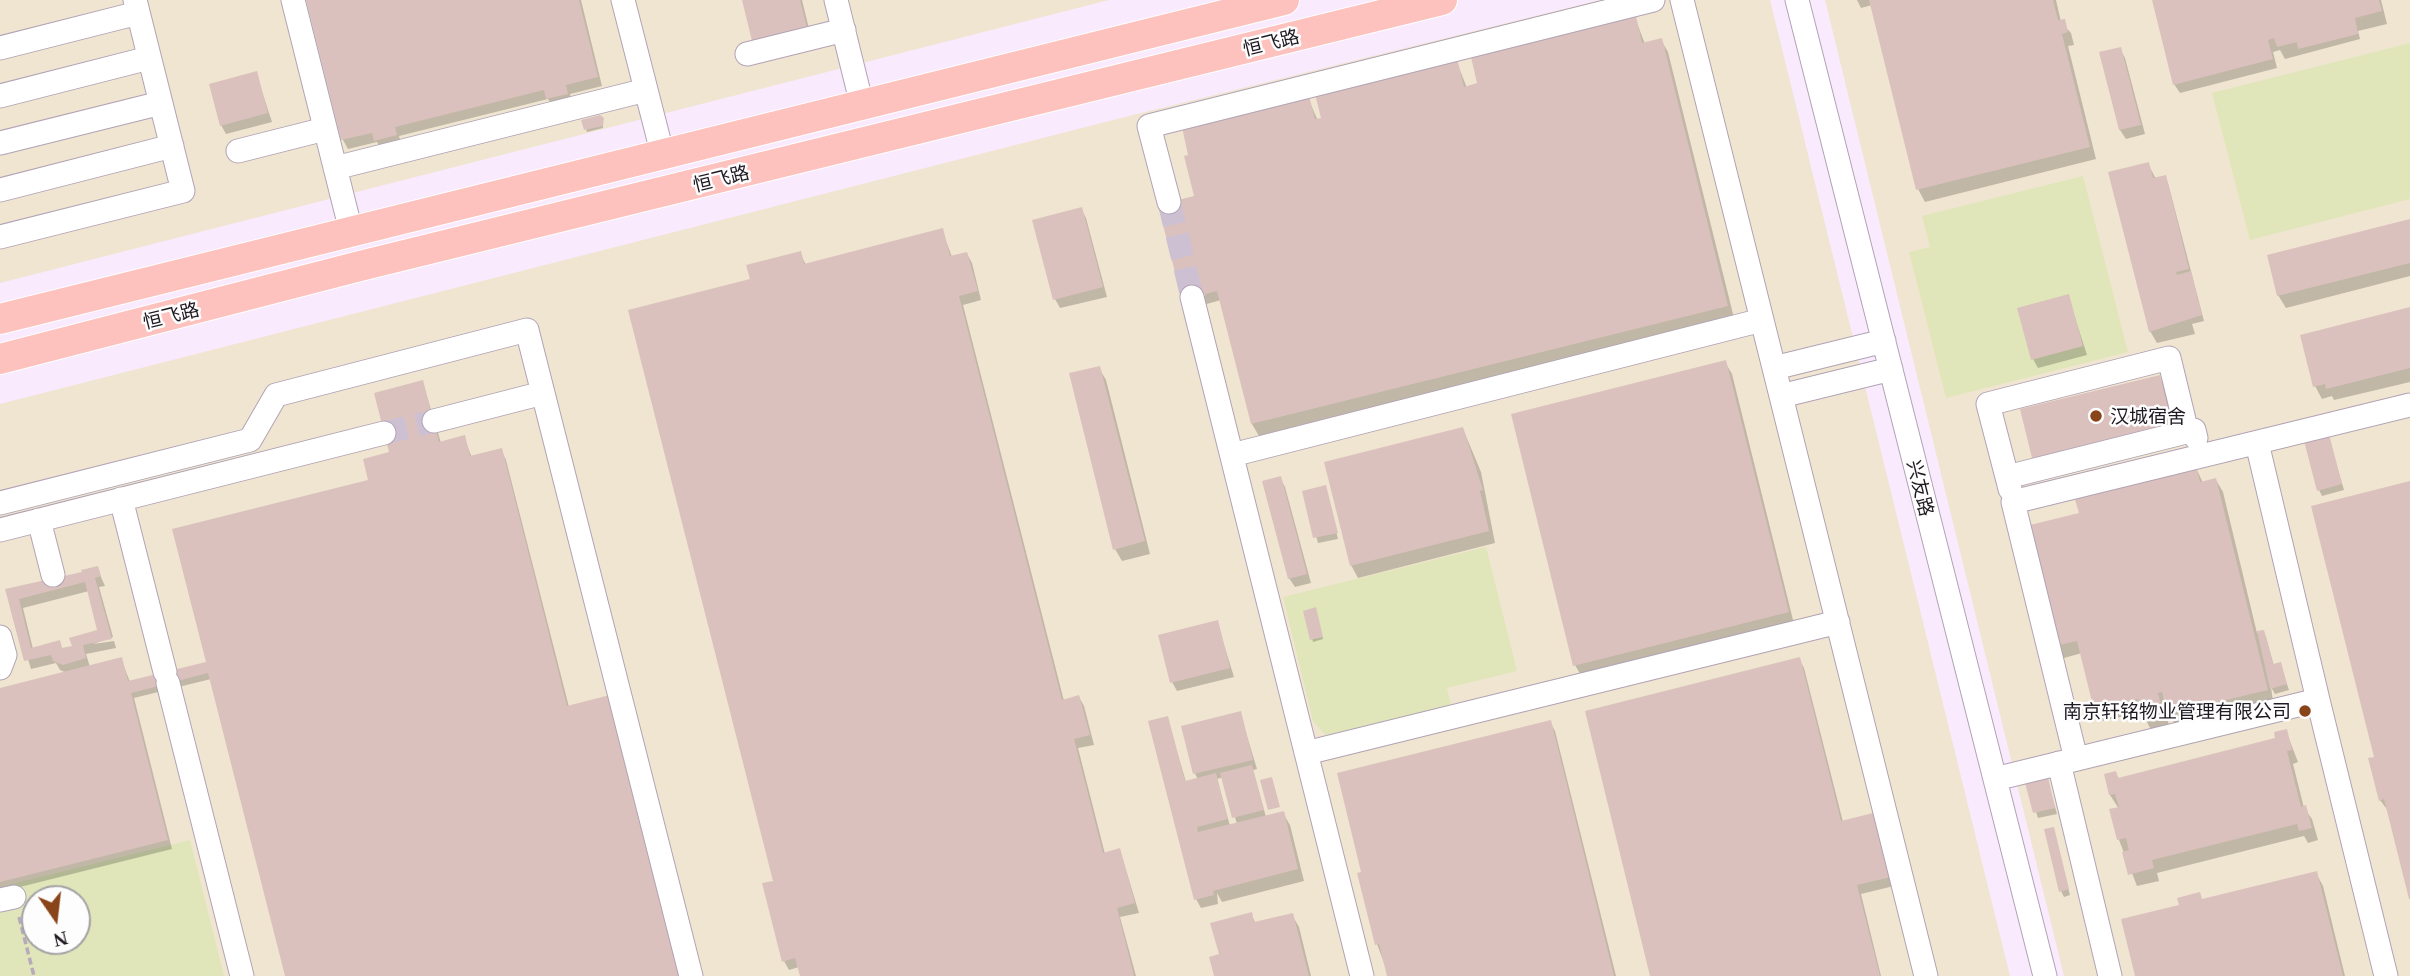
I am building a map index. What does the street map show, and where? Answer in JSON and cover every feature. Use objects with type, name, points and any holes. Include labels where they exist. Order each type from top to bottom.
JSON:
[{"type":"main road","name":"恒飞路","points":[[0,319],[1284,0]]},
{"type":"main road","name":"恒飞路","points":[[0,359],[360,266],[1443,0]]},
{"type":"street","points":[[293,0],[351,231]]},
{"type":"street","points":[[624,0],[663,156]]},
{"type":"street","points":[[836,0],[862,105]]},
{"type":"street","points":[[1169,202],[1149,126],[1653,0]]},
{"type":"street","points":[[1682,0],[1926,976]]},
{"type":"street","name":"兴友路","points":[[1797,0],[2045,976]]},
{"type":"street","points":[[0,48],[136,6],[183,191],[0,237]]},
{"type":"street","points":[[747,54],[844,30]]},
{"type":"street","points":[[0,96],[149,58]]},
{"type":"street","points":[[335,168],[646,90]]},
{"type":"street","points":[[0,144],[161,103]]},
{"type":"street","points":[[238,151],[325,129]]},
{"type":"street","points":[[0,190],[172,146]]},
{"type":"street","points":[[1192,297],[1362,976]]},
{"type":"street","points":[[1232,455],[1762,320]]},
{"type":"street","points":[[0,503],[250,440],[276,394],[527,330],[691,976]]},
{"type":"street","points":[[1774,368],[1884,341]]},
{"type":"street","points":[[2110,976],[2013,502],[1988,404],[2169,358],[2187,432]]},
{"type":"street","points":[[1781,396],[1891,369]]},
{"type":"street","points":[[434,421],[543,393]]},
{"type":"street","points":[[2013,502],[2410,405]]},
{"type":"street","points":[[2007,477],[2194,430],[2201,456]]},
{"type":"street","points":[[0,530],[384,433]]},
{"type":"street","points":[[2257,443],[2386,976]]},
{"type":"street","points":[[121,499],[242,976]]},
{"type":"street","points":[[39,520],[53,575]]},
{"type":"street","points":[[1306,753],[1838,622]]},
{"type":"street","points":[[0,636],[5,655],[0,668]]},
{"type":"street","points":[[1995,779],[2318,700]]},
{"type":"path","points":[[7,898],[34,976]]},
{"type":"shaded area","points":[[0,0],[1109,0],[0,283]]},
{"type":"shaded area","points":[[1600,0],[1770,0],[2010,976],[0,976],[0,404],[1129,116]]},
{"type":"shaded area","points":[[1825,0],[2410,0],[2410,976],[2064,976]]},
{"type":"green space","points":[[2410,43],[2410,199],[2250,240],[2212,93]]},
{"type":"green space","points":[[2083,176],[2128,352],[1946,398],[1909,252],[1930,247],[1922,216]]},
{"type":"green space","points":[[1486,547],[1517,671],[1447,688],[1451,706],[1328,738],[1313,721],[1283,597]]},
{"type":"green space","points":[[190,840],[224,976],[0,976],[0,887]]},
{"type":"building","points":[[306,0],[579,0],[598,77],[566,85],[568,94],[546,99],[544,90],[395,127],[397,135],[374,141],[372,133],[341,140]]},
{"type":"building","points":[[742,0],[800,0],[808,32],[753,45]]},
{"type":"building","points":[[1869,0],[2053,0],[2058,20],[2065,19],[2068,32],[2062,34],[2090,147],[1916,190]]},
{"type":"building","points":[[2152,0],[2379,0],[2382,11],[2355,18],[2358,34],[2298,49],[2297,42],[2277,47],[2274,38],[2268,40],[2273,59],[2173,85]]},
{"type":"building","points":[[1636,16],[1642,43],[1662,38],[1728,306],[1251,424],[1217,291],[1182,300],[1158,205],[1194,196],[1184,156],[1188,155],[1182,127],[1309,96],[1315,119],[1321,118],[1315,94],[1457,58],[1464,87],[1477,83],[1471,57]]},
{"type":"building","points":[[2121,47],[2141,125],[2119,130],[2099,52]]},
{"type":"building","points":[[257,71],[268,113],[220,126],[209,84]]},
{"type":"building","points":[[600,115],[604,118],[603,126],[584,130],[581,120]]},
{"type":"building","points":[[2149,162],[2153,178],[2166,175],[2189,269],[2176,272],[2177,275],[2191,271],[2202,315],[2149,332],[2108,172]]},
{"type":"building","points":[[1082,207],[1103,287],[1053,300],[1032,220]]},
{"type":"building","points":[[2410,219],[2410,263],[2277,296],[2267,255]]},
{"type":"building","points":[[943,228],[950,256],[967,252],[978,291],[959,296],[1062,700],[1079,695],[1090,735],[1074,739],[1103,853],[1120,848],[1135,903],[1117,908],[1134,976],[800,976],[795,958],[782,962],[762,883],[773,881],[628,310],[750,279],[746,265],[801,251],[804,264]]},
{"type":"building","points":[[2069,294],[2083,346],[2031,360],[2017,308]]},
{"type":"building","points":[[2410,307],[2410,368],[2326,389],[2325,384],[2313,387],[2300,335]]},
{"type":"building","points":[[1726,360],[1789,612],[1573,666],[1511,414]]},
{"type":"building","points":[[1100,366],[1145,541],[1113,550],[1069,373]]},
{"type":"building","name":"汉城宿舍","points":[[2160,375],[2172,424],[2032,458],[2020,409]]},
{"type":"building","points":[[423,380],[439,442],[465,435],[470,456],[502,448],[567,706],[610,695],[681,976],[285,976],[208,673],[131,693],[168,840],[0,882],[0,688],[122,657],[128,681],[206,662],[172,529],[368,480],[363,459],[389,452],[374,393]]},
{"type":"building","points":[[1463,427],[1483,490],[1480,491],[1489,531],[1350,566],[1324,462]]},
{"type":"building","points":[[2329,434],[2342,484],[2317,491],[2304,441]]},
{"type":"building","points":[[2196,466],[2200,482],[2216,478],[2268,690],[2167,714],[2162,692],[2158,693],[2163,714],[2142,719],[2138,699],[2094,710],[2077,641],[2055,646],[2026,526],[2079,513],[2074,496]]},
{"type":"building","points":[[1281,476],[1307,574],[1288,579],[1262,481]]},
{"type":"building","points":[[2410,481],[2409,899],[2384,799],[2379,801],[2368,758],[2374,757],[2311,506]]},
{"type":"building","points":[[1326,485],[1338,533],[1313,538],[1302,491]]},
{"type":"building","points":[[98,566],[101,576],[95,578],[112,639],[83,645],[86,658],[63,665],[53,661],[51,655],[24,661],[5,589],[82,572],[81,570]],"holes":[[[85,582],[97,630],[69,638],[72,646],[62,648],[60,640],[31,648],[19,599]]]},
{"type":"building","points":[[1316,607],[1323,637],[1310,640],[1303,611]]},
{"type":"building","points":[[1218,620],[1230,668],[1170,683],[1158,635]]},
{"type":"building","points":[[2264,630],[2273,664],[2281,662],[2287,684],[2270,689],[2257,631]]},
{"type":"building","points":[[1800,657],[1841,821],[1877,812],[1895,876],[1857,885],[1880,976],[1650,976],[1585,711]]},
{"type":"building","points":[[1241,711],[1253,760],[1193,774],[1181,726]]},
{"type":"building","points":[[1168,716],[1185,781],[1216,773],[1228,819],[1197,827],[1198,832],[1284,811],[1298,869],[1213,891],[1214,895],[1194,900],[1148,721]]},
{"type":"building","points":[[1551,720],[1614,976],[1387,976],[1379,944],[1375,945],[1357,873],[1361,872],[1337,773]]},
{"type":"building","points":[[2287,729],[2292,750],[2287,751],[2301,807],[2306,805],[2312,828],[2299,831],[2297,824],[2152,860],[2154,868],[2128,875],[2122,852],[2129,850],[2126,838],[2117,840],[2109,809],[2119,807],[2115,794],[2109,795],[2104,774],[2116,771],[2118,778],[2275,738],[2274,732]]},
{"type":"building","points":[[1252,765],[1264,810],[1232,818],[1220,773]]},
{"type":"building","points":[[1272,777],[1280,807],[1268,810],[1260,780]]},
{"type":"building","points":[[2048,777],[2055,808],[2033,813],[2025,783]]},
{"type":"building","points":[[2054,827],[2069,889],[2059,892],[2044,829]]},
{"type":"building","points":[[2317,871],[2343,976],[2135,976],[2121,919],[2179,905],[2177,898],[2200,892],[2202,899]]},
{"type":"building","points":[[1252,912],[1254,922],[1293,913],[1309,976],[1214,976],[1209,957],[1219,954],[1210,923]]},
{"type":"tunnel","points":[[1169,202],[1192,297]]},
{"type":"tunnel","points":[[384,433],[434,421]]},
{"type":"place","name":"汉城宿舍","points":[[2096,416]]},
{"type":"place","name":"南京轩铭物业管理有限公司","points":[[2305,711]]}]
